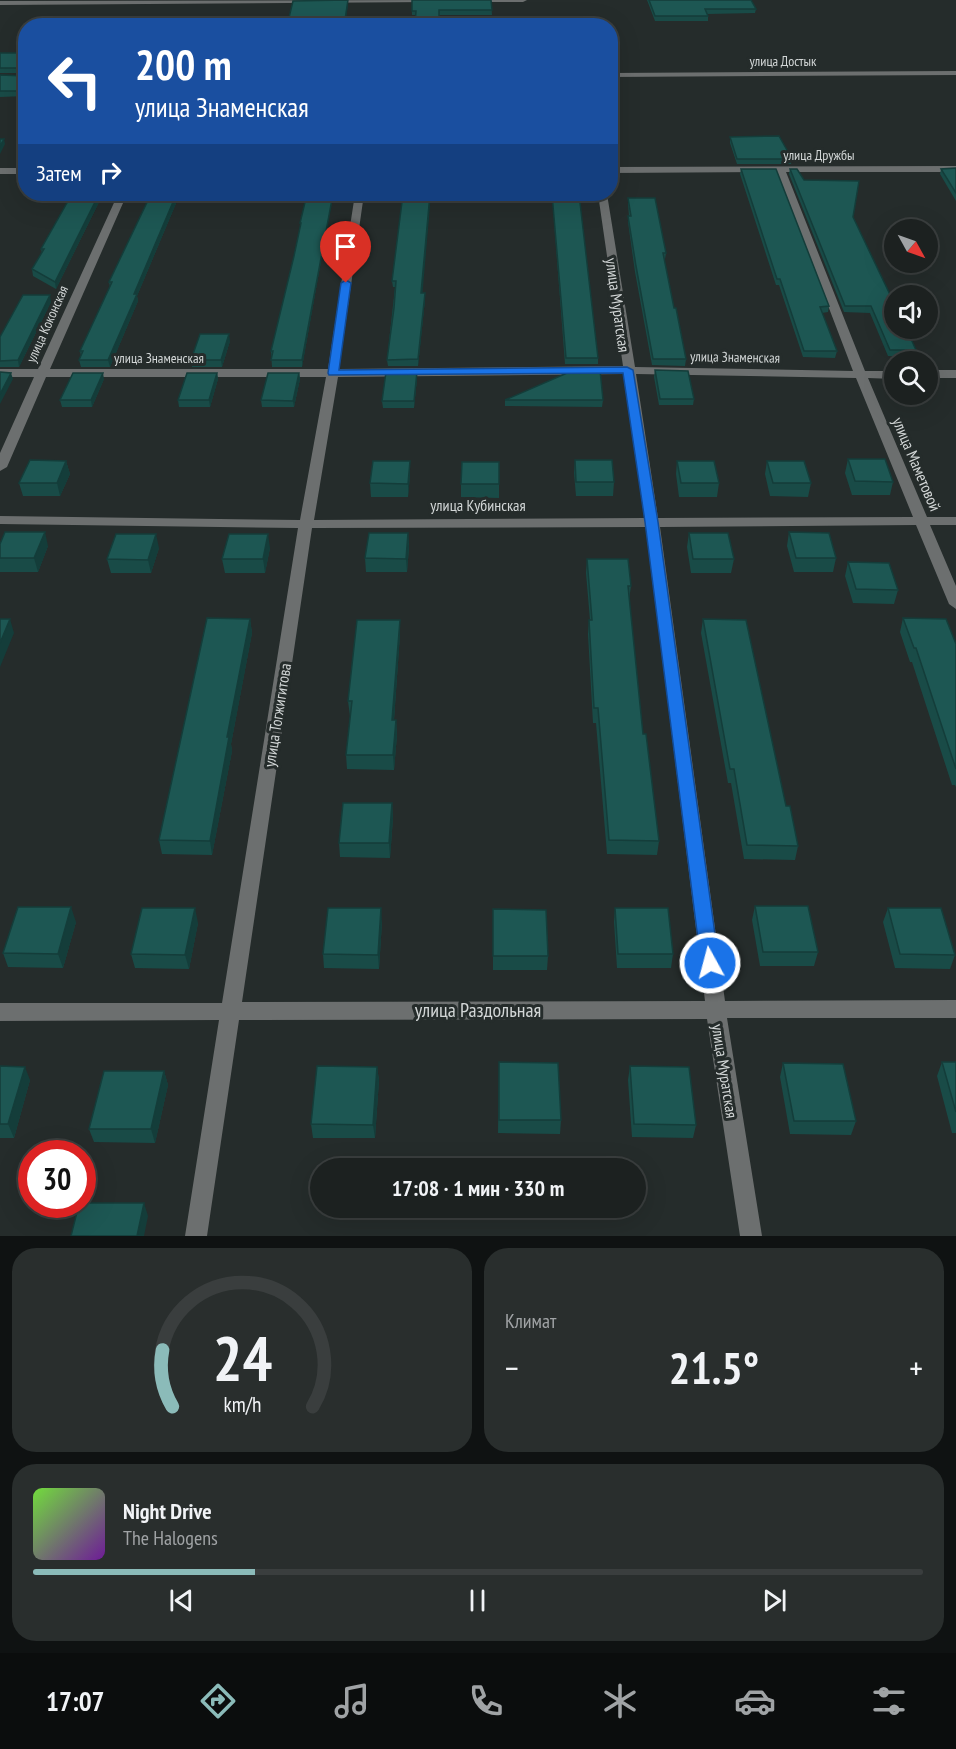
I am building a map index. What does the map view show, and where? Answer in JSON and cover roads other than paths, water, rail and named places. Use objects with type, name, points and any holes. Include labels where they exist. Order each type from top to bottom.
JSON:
[{"type":"street","points":[[0,3],[443,0]]},
{"type":"street","points":[[466,0],[523,0]]},
{"type":"street","name":"улица Достык","points":[[618,75],[956,74]]},
{"type":"street","name":"улица Маметовой","points":[[780,169],[861,375],[956,604]]},
{"type":"street","name":"улица Дружбы","points":[[618,170],[956,169]]},
{"type":"street","points":[[0,171],[18,171]]},
{"type":"street","name":"улица Коконская","points":[[0,467],[119,201]]},
{"type":"street","name":"улица Тогжигитова","points":[[196,1236],[306,524],[333,373],[358,201]]},
{"type":"street","name":"улица Муратская","points":[[604,201],[627,370],[652,522],[716,1010],[751,1236]]},
{"type":"street","name":"улица Знаменская","points":[[0,373],[627,370],[884,375]]},
{"type":"street","points":[[938,374],[956,374]]},
{"type":"street","name":"улица Кубинская","points":[[0,520],[306,524],[956,521]]},
{"type":"street","name":"улица Раздольная","points":[[0,1012],[956,1009]]}]
